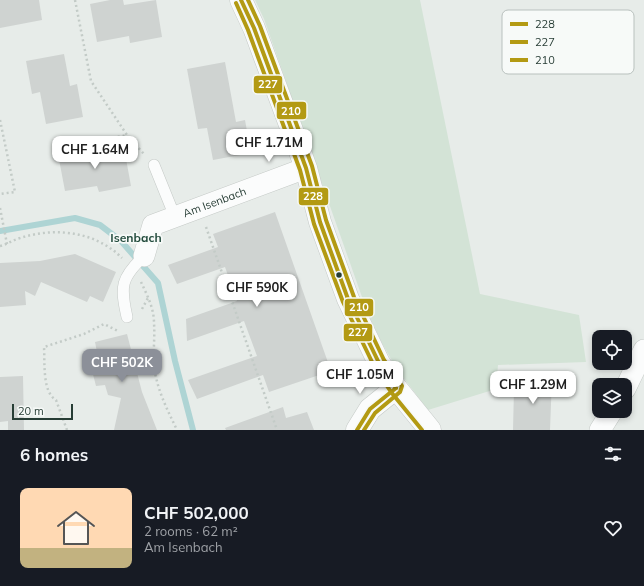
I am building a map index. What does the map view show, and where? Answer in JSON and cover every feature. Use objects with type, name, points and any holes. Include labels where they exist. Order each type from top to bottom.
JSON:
[{"type":"main road","points":[[241,0],[254,28],[306,168],[320,222],[348,300],[379,363],[396,388],[430,430]]},
{"type":"main road","points":[[357,430],[370,409],[396,388]]},
{"type":"street","name":"Am Isenbach","points":[[138,262],[153,225],[306,168]]},
{"type":"street","points":[[630,378],[644,351]]},
{"type":"street","points":[[600,430],[608,418]]},
{"type":"lane","points":[[154,165],[174,217]]},
{"type":"lane","points":[[130,320],[123,300],[123,285],[129,272],[138,262]]},
{"type":"path","points":[[75,0],[91,81],[127,135],[154,165]]},
{"type":"path","points":[[0,120],[15,192],[0,194]]},
{"type":"path","points":[[98,148],[100,142],[103,140],[127,135]]},
{"type":"path","points":[[0,208],[7,244]]},
{"type":"path","points":[[204,223],[277,430]]},
{"type":"path","points":[[67,430],[56,400],[51,397],[46,387],[44,347],[84,334],[104,324],[118,331],[130,320],[149,297]]},
{"type":"green space","points":[[255,0],[420,0],[480,294],[579,315],[586,362],[498,365],[496,389],[428,410],[396,368],[368,314],[264,19]]},
{"type":"building","points":[[0,0],[39,0],[42,20],[0,28]]},
{"type":"building","points":[[110,0],[123,0],[124,5],[156,0],[162,37],[130,43],[129,36],[97,42],[90,4]]},
{"type":"building","points":[[64,54],[70,86],[77,84],[83,117],[46,124],[40,92],[32,94],[26,61]]},
{"type":"building","points":[[225,62],[236,122],[245,120],[251,153],[213,160],[207,128],[198,129],[187,69]]},
{"type":"building","points":[[91,148],[92,152],[101,150],[101,152],[124,148],[131,186],[99,192],[97,186],[65,191],[58,154]]},
{"type":"building","points":[[275,212],[331,371],[269,392],[263,375],[197,399],[188,380],[257,356],[244,321],[187,341],[186,319],[237,301],[225,267],[177,284],[168,265],[218,247],[213,234]]},
{"type":"building","points":[[75,254],[116,272],[103,302],[90,296],[87,302],[41,282],[35,296],[25,291],[26,305],[0,307],[0,263],[40,261]]},
{"type":"building","points":[[127,334],[142,392],[157,430],[114,430],[121,398],[108,395],[105,385],[96,386],[88,355],[97,352],[95,342]]},
{"type":"building","points":[[23,376],[24,430],[8,430],[8,421],[0,422],[0,377]]},
{"type":"building","points":[[526,377],[552,378],[550,430],[513,430],[514,389],[526,389]]},
{"type":"building","points":[[283,407],[286,418],[307,412],[314,430],[226,430],[225,428]]},
{"type":"waterway","name":"Isenbach","points":[[0,231],[75,218],[100,225],[121,241],[158,283],[175,361],[193,430]]},
{"type":"transit line","name":"228","points":[[241,0],[254,28],[306,168],[320,222],[348,299],[379,363],[396,388]]},
{"type":"transit line","name":"210","points":[[248,0],[260,26],[312,166],[326,220],[354,297],[384,360],[402,386],[400,392],[375,413],[364,430]]},
{"type":"transit line","name":"227","points":[[236,3],[248,30],[300,170],[314,224],[343,302],[374,366],[391,392],[422,430]]},
{"type":"transit line","name":"228","points":[[357,430],[370,409],[396,388]]},
{"type":"district","name":"Isenbach","points":[[136,237]]}]
